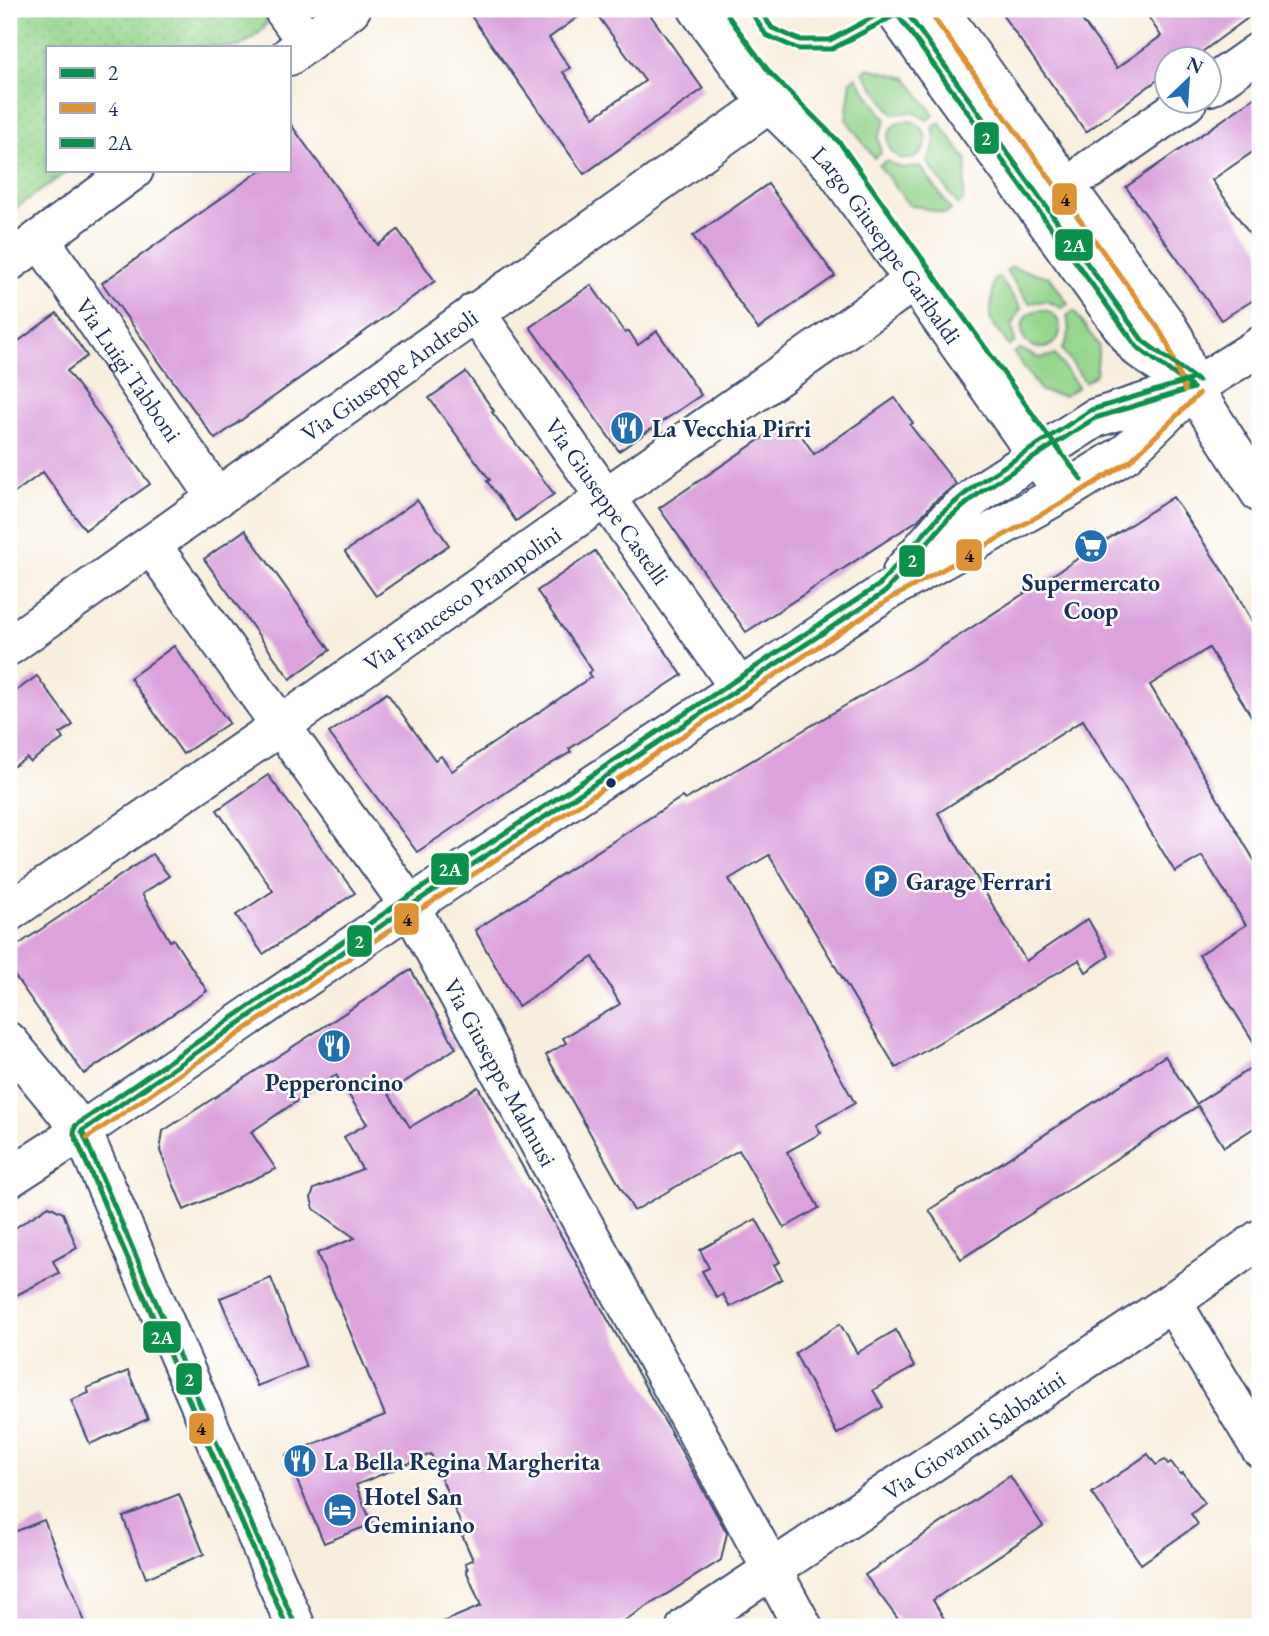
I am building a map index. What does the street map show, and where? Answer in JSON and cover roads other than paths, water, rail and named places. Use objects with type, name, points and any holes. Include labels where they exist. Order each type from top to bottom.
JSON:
[{"type":"street","points":[[283,9],[298,49],[351,9]]},
{"type":"street","name":"Largo Giuseppe Garibaldi","points":[[698,9],[762,96],[832,165],[1063,492]]},
{"type":"street","points":[[893,9],[1138,347],[1193,388]]},
{"type":"street","points":[[938,9],[1170,331],[1193,388],[1260,493]]},
{"type":"street","points":[[1224,76],[1260,51]]},
{"type":"street","name":"Via Giuseppe Andreoli","points":[[9,646],[770,103]]},
{"type":"street","points":[[1089,170],[1167,116]]},
{"type":"street","points":[[9,262],[131,172]]},
{"type":"street","name":"Via Luigi Tabboni","points":[[40,239],[217,498]]},
{"type":"street","name":"Via Francesco Prampolini","points":[[9,912],[280,726],[914,281]]},
{"type":"street","name":"Via Giuseppe Castelli","points":[[475,312],[740,689]]},
{"type":"street","points":[[9,1178],[410,906],[885,592],[1125,454],[1193,388],[1260,346]]},
{"type":"street","points":[[885,592],[947,519],[982,491],[1095,418],[1193,388]]},
{"type":"street","name":"Via Giuseppe Malmusi","points":[[152,546],[410,906],[803,1627]]},
{"type":"street","points":[[9,1042],[82,1131],[296,1627]]},
{"type":"street","name":"Via Giovanni Sabbatini","points":[[686,1627],[1172,1302],[1260,1239]]},
{"type":"street","points":[[1172,1302],[1260,1448]]},
{"type":"place","name":"La Vecchia Pirri","points":[[627,428]]},
{"type":"place","name":"Supermercato Coop","points":[[1091,546]]},
{"type":"place","name":"Garage Ferrari","points":[[881,881]]},
{"type":"place","name":"Pepperoncino","points":[[334,1046]]},
{"type":"place","name":"La Bella Regina Margherita","points":[[300,1461]]},
{"type":"place","name":"Hotel San Geminiano","points":[[340,1510]]}]
